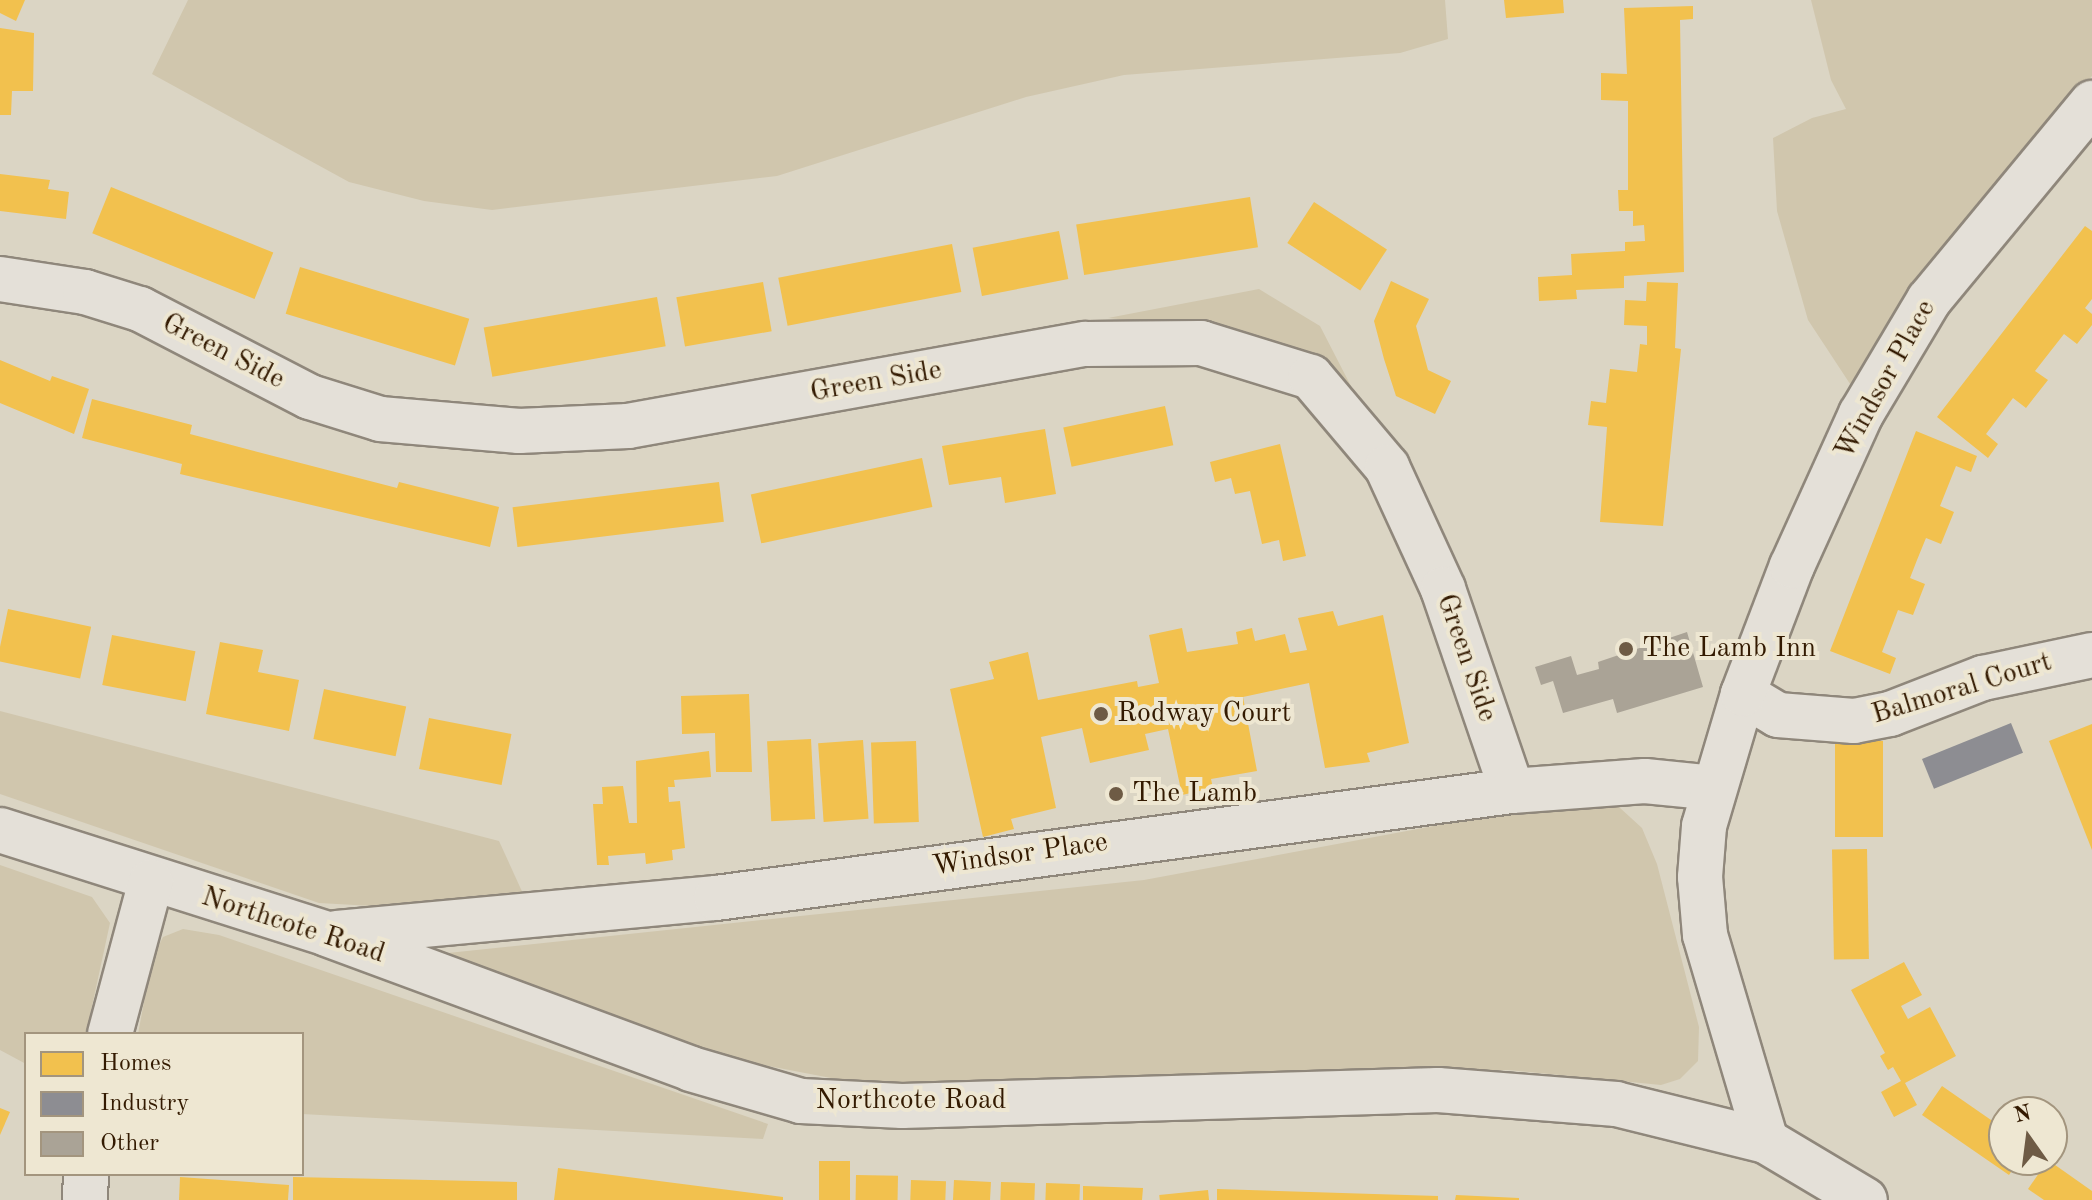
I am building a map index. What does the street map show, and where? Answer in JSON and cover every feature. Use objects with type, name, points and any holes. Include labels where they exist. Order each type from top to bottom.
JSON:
[{"type":"street","name":"Windsor Place","points":[[1766,1141],[1705,935],[1700,877],[1714,788],[1743,694],[1792,566],[1861,414],[1929,300],[2092,103]]},
{"type":"street","name":"Green Side","points":[[0,279],[85,292],[140,309],[310,397],[380,419],[519,431],[628,426],[1086,344],[1201,343],[1311,377],[1387,467],[1443,589],[1512,791]]},
{"type":"street","name":"Balmoral Court","points":[[1743,694],[1778,715],[1854,721],[1890,714],[1983,678],[2092,655]]},
{"type":"street","name":"Windsor Place","points":[[327,934],[716,898],[1512,791],[1645,781],[1714,788]]},
{"type":"street","name":"Northcote Road","points":[[0,830],[151,881],[327,934],[691,1069],[801,1101],[902,1106],[1438,1090],[1616,1104],[1766,1141],[1865,1200]]},
{"type":"street","points":[[111,1032],[151,881]]},
{"type":"street","points":[[85,1200],[86,1176]]},
{"type":"shaded area","points":[[188,0],[1445,0],[1448,39],[1400,53],[1124,75],[1026,97],[777,176],[492,210],[424,201],[349,182],[152,74]]},
{"type":"shaded area","points":[[1811,0],[2092,0],[2092,76],[1913,282],[1856,393],[1808,320],[1777,211],[1773,138],[1812,118],[1846,109],[1831,80]]},
{"type":"shaded area","points":[[1259,289],[1320,326],[1372,427],[1229,330],[1108,318]]},
{"type":"shaded area","points":[[0,711],[499,841],[525,898],[391,907],[319,903],[0,794]]},
{"type":"shaded area","points":[[1557,803],[1619,807],[1642,828],[1657,864],[1699,1027],[1698,1061],[1680,1079],[1661,1085],[1508,1070],[883,1088],[721,1057],[448,953],[1144,880]]},
{"type":"shaded area","points":[[0,865],[92,897],[110,923],[86,1032],[24,1032],[24,1063],[0,1050]]},
{"type":"shaded area","points":[[183,929],[219,935],[768,1124],[763,1139],[304,1114],[304,1032],[138,1032],[152,959],[163,937]]},
{"type":"building: Homes","points":[[0,0],[25,0],[16,21],[0,13]]},
{"type":"building: Homes","points":[[1504,0],[1563,0],[1564,13],[1506,18]]},
{"type":"building: Homes","points":[[1693,6],[1693,19],[1680,20],[1684,272],[1624,276],[1624,288],[1576,290],[1577,299],[1539,301],[1538,277],[1572,275],[1571,254],[1625,251],[1625,242],[1645,241],[1644,225],[1633,226],[1633,211],[1619,211],[1618,190],[1628,190],[1628,101],[1601,100],[1601,73],[1627,74],[1624,8]]},
{"type":"building: Homes","points":[[0,28],[34,33],[33,91],[12,91],[11,115],[0,115]]},
{"type":"building: Homes","points":[[0,174],[50,180],[48,189],[69,192],[66,219],[0,211]]},
{"type":"building: Homes","points":[[111,187],[273,253],[255,299],[92,233]]},
{"type":"building: Homes","points":[[1250,197],[1258,247],[1084,275],[1076,225]]},
{"type":"building: Homes","points":[[1314,202],[1387,249],[1360,290],[1287,243]]},
{"type":"building: Homes","points":[[2085,226],[2092,231],[2092,299],[2085,308],[2092,314],[2092,325],[2077,344],[2064,334],[2035,371],[2048,380],[2026,408],[2013,398],[1986,434],[1998,444],[1988,458],[1937,417]]},
{"type":"building: Homes","points":[[1059,231],[1068,279],[982,296],[973,248]]},
{"type":"building: Homes","points":[[952,244],[961,292],[788,326],[778,278]]},
{"type":"building: Homes","points":[[300,267],[469,319],[455,366],[286,314]]},
{"type":"building: Homes","points":[[1391,281],[1429,299],[1416,326],[1428,370],[1451,381],[1435,414],[1396,396],[1374,321]]},
{"type":"building: Homes","points":[[763,282],[772,331],[685,347],[676,297]]},
{"type":"building: Homes","points":[[1647,282],[1678,283],[1675,348],[1681,349],[1663,526],[1600,522],[1607,427],[1588,425],[1591,401],[1606,403],[1610,369],[1637,372],[1640,344],[1647,345],[1647,326],[1624,325],[1625,300],[1646,301]]},
{"type":"building: Homes","points":[[657,297],[666,346],[492,377],[484,328]]},
{"type":"building: Homes","points":[[0,360],[50,381],[52,376],[89,389],[74,434],[0,403]]},
{"type":"building: Homes","points":[[92,399],[192,425],[190,434],[397,488],[399,482],[499,507],[490,547],[180,474],[182,464],[82,438]]},
{"type":"building: Homes","points":[[1165,406],[1173,445],[1072,467],[1063,428]]},
{"type":"building: Homes","points":[[1045,429],[1056,494],[1005,503],[1001,477],[949,485],[942,446]]},
{"type":"building: Homes","points":[[1916,431],[1977,456],[1971,472],[1956,466],[1940,506],[1954,512],[1941,544],[1926,538],[1917,560],[1910,578],[1925,584],[1913,615],[1898,610],[1882,652],[1896,658],[1890,674],[1830,651]]},
{"type":"building: Homes","points":[[1280,444],[1306,556],[1283,561],[1279,540],[1262,544],[1250,491],[1235,494],[1231,478],[1215,482],[1210,462]]},
{"type":"building: Homes","points":[[922,458],[932,507],[761,543],[751,494]]},
{"type":"building: Homes","points":[[719,482],[724,522],[517,547],[513,507]]},
{"type":"building: Homes","points":[[8,609],[91,627],[80,679],[0,661]]},
{"type":"building: Homes","name":"Rodway Court","points":[[1333,611],[1338,626],[1383,615],[1409,743],[1367,753],[1370,762],[1325,768],[1309,683],[1243,697],[1257,771],[1211,779],[1213,788],[1182,795],[1168,729],[1145,734],[1149,750],[1090,763],[1082,728],[1041,737],[1056,808],[1011,819],[1014,829],[983,837],[950,689],[994,679],[989,662],[1028,652],[1038,700],[1137,681],[1138,687],[1159,683],[1149,635],[1182,628],[1187,652],[1238,644],[1236,632],[1252,628],[1255,641],[1285,634],[1290,653],[1307,650],[1298,618]]},
{"type":"building: Homes","points":[[112,635],[195,651],[186,701],[102,685]]},
{"type":"building: Homes","points":[[220,642],[263,650],[258,672],[299,680],[289,731],[206,714]]},
{"type":"building: Homes","points":[[324,689],[406,706],[396,756],[313,739]]},
{"type":"building: Homes","points":[[749,694],[752,772],[716,772],[715,733],[682,734],[681,696]]},
{"type":"building: Homes","points":[[429,718],[511,734],[502,785],[419,769]]},
{"type":"building: Homes","points":[[2092,724],[2092,850],[2049,741]]},
{"type":"building: Homes","points":[[811,739],[815,819],[771,821],[767,741]]},
{"type":"building: Homes","points":[[863,740],[869,819],[824,822],[818,743]]},
{"type":"building: Homes","points":[[916,741],[919,822],[874,824],[871,743]]},
{"type":"building: Homes","points":[[1835,741],[1883,741],[1883,837],[1835,837]]},
{"type":"building: Homes","points":[[709,751],[711,777],[674,780],[675,787],[668,787],[669,802],[680,801],[685,848],[672,850],[673,860],[646,864],[645,853],[608,856],[609,865],[597,865],[593,804],[603,804],[602,787],[623,786],[629,823],[637,823],[636,761]]},
{"type":"building: Homes","points":[[1867,849],[1869,959],[1834,960],[1832,850]]},
{"type":"building: Homes","points":[[1904,962],[1922,995],[1901,1006],[1908,1019],[1930,1007],[1956,1056],[1905,1083],[1917,1105],[1894,1117],[1881,1092],[1901,1081],[1893,1067],[1888,1070],[1880,1056],[1885,1053],[1851,990]]},
{"type":"building: Homes","points":[[1942,1086],[1988,1118],[1988,1161],[1922,1115]]},
{"type":"building: Homes","points":[[0,1108],[10,1112],[0,1135]]},
{"type":"building: Homes","points":[[819,1161],[850,1161],[850,1200],[819,1200]]},
{"type":"building: Homes","points":[[558,1168],[783,1197],[783,1200],[554,1200]]},
{"type":"building: Homes","points":[[2068,1174],[2092,1191],[2092,1200],[2044,1200],[2028,1189],[2037,1176]]},
{"type":"building: Homes","points":[[856,1175],[898,1176],[898,1200],[856,1200]]},
{"type":"building: Homes","points":[[180,1177],[289,1185],[288,1200],[179,1200]]},
{"type":"building: Homes","points":[[293,1177],[517,1182],[517,1200],[293,1200]]},
{"type":"building: Homes","points":[[911,1180],[946,1181],[945,1200],[910,1200]]},
{"type":"building: Homes","points":[[954,1180],[991,1182],[990,1200],[953,1200]]},
{"type":"building: Homes","points":[[1001,1182],[1035,1183],[1034,1200],[1000,1200]]},
{"type":"building: Homes","points":[[1046,1183],[1080,1184],[1079,1200],[1045,1200]]},
{"type":"building: Homes","points":[[1083,1186],[1143,1188],[1142,1200],[1083,1200]]},
{"type":"building: Homes","points":[[1217,1189],[1438,1196],[1438,1200],[1217,1200]]},
{"type":"building: Homes","points":[[1208,1190],[1209,1200],[1160,1200],[1159,1195]]},
{"type":"building: Homes","points":[[1456,1195],[1519,1198],[1519,1200],[1455,1200]]},
{"type":"building: Industry","points":[[2011,723],[2023,753],[1934,789],[1922,759]]},
{"type":"building: Other","points":[[1687,632],[1703,687],[1617,713],[1613,699],[1563,713],[1553,681],[1541,685],[1535,667],[1571,656],[1577,675],[1599,669],[1598,662]]},
{"type":"place","name":"The Lamb Inn","points":[[1626,649]]},
{"type":"place","name":"Rodway Court","points":[[1101,714]]},
{"type":"place","name":"The Lamb","points":[[1116,794]]}]
